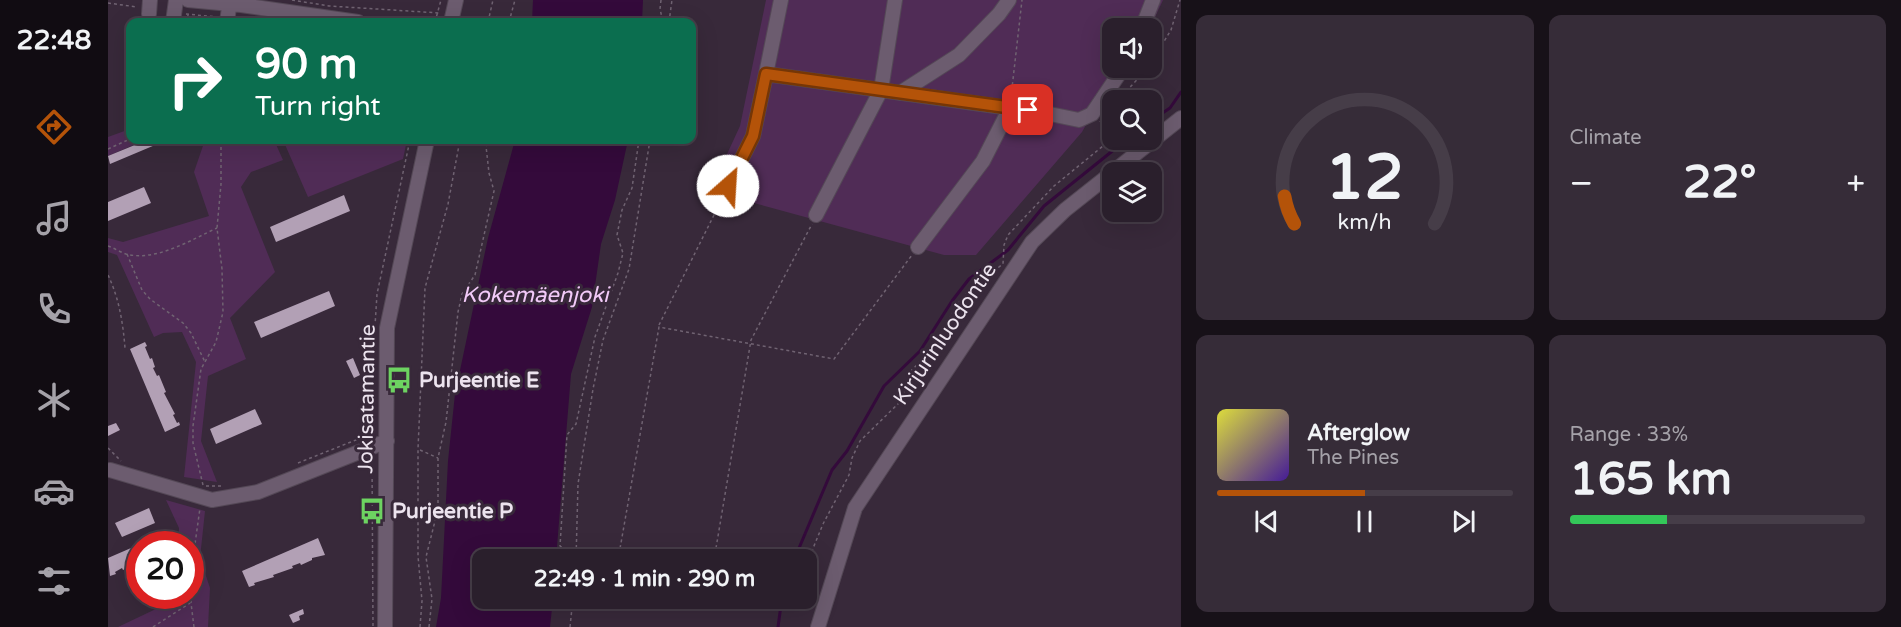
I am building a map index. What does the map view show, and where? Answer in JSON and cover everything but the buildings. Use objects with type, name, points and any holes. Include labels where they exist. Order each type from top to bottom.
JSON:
[{"type":"street","points":[[174,18],[176,0]]},
{"type":"street","points":[[452,18],[456,0]]},
{"type":"street","points":[[728,186],[753,136],[781,0]]},
{"type":"street","points":[[816,215],[881,90],[895,0]]},
{"type":"street","points":[[900,93],[959,55],[999,14],[1009,0]]},
{"type":"street","points":[[1146,18],[1153,0]]},
{"type":"street","points":[[188,7],[230,2],[332,18]]},
{"type":"street","points":[[230,2],[235,18]]},
{"type":"street","points":[[766,74],[1010,108],[1079,120],[1092,114],[1116,78]]},
{"type":"street","points":[[918,247],[983,161],[1010,108]]},
{"type":"street","name":"Kirjurinluodontie","points":[[818,627],[855,508],[1032,242],[1065,210],[1181,118]]},
{"type":"street","name":"Jokisatamantie","points":[[385,627],[387,328],[426,144]]},
{"type":"street","points":[[112,465],[202,491],[212,500],[258,492],[387,441]]},
{"type":"path","points":[[292,0],[329,6],[438,13]]},
{"type":"path","points":[[436,18],[441,0]]},
{"type":"path","points":[[489,18],[493,0]]},
{"type":"path","points":[[510,18],[515,0]]},
{"type":"path","points":[[661,0],[662,18]]},
{"type":"path","points":[[670,18],[672,0]]},
{"type":"path","points":[[1010,108],[1023,0]]},
{"type":"path","points":[[1162,45],[1171,30],[1180,0]]},
{"type":"path","points":[[1127,90],[1139,78]]},
{"type":"path","points":[[1092,114],[1102,124]]},
{"type":"path","points":[[108,149],[126,141]]},
{"type":"path","points":[[197,531],[202,491],[193,434],[199,378],[216,342],[223,312],[222,269],[217,228],[221,184],[221,144]]},
{"type":"path","points":[[420,627],[422,601],[418,556],[418,449],[425,288],[448,204],[459,144]]},
{"type":"path","points":[[429,627],[432,599],[426,557],[438,509],[438,458],[449,398],[458,312],[462,294],[475,275],[494,191],[489,173],[487,144]]},
{"type":"path","points":[[564,549],[560,546],[567,435],[576,424],[595,337],[618,273],[622,253],[617,235],[622,210],[632,188],[638,144]]},
{"type":"path","points":[[576,549],[578,484],[593,389],[603,340],[629,269],[649,144]]},
{"type":"path","points":[[813,549],[823,524],[849,476],[852,458],[860,441],[902,400],[911,371],[933,348],[957,306],[970,289],[1003,264],[1004,248],[1008,236],[1038,203],[1054,186],[1102,147]]},
{"type":"path","points":[[620,549],[658,327],[728,186]]},
{"type":"path","points":[[716,549],[751,344],[816,215]]},
{"type":"path","points":[[108,246],[127,254],[144,256],[169,249],[217,228]]},
{"type":"path","points":[[658,327],[834,358],[918,247]]},
{"type":"path","points":[[127,254],[142,290],[150,299],[183,323],[191,333],[205,362]]},
{"type":"path","points":[[108,275],[123,323],[126,348]]},
{"type":"path","points":[[291,466],[372,434]]},
{"type":"path","points":[[108,448],[112,465]]},
{"type":"path","points":[[418,449],[438,458]]},
{"type":"path","points":[[195,483],[202,491]]},
{"type":"path","points":[[202,491],[227,486]]},
{"type":"path","points":[[153,627],[182,609]]},
{"type":"path","points":[[192,609],[194,627]]},
{"type":"path","points":[[570,627],[572,609]]},
{"type":"shaded area","points":[[766,0],[1163,0],[1155,18],[1102,18],[1102,78],[1120,78],[1111,90],[1102,90],[1102,101],[1082,132],[976,255],[944,255],[710,191],[740,126]]},
{"type":"shaded area","points":[[126,130],[126,144],[136,144],[108,156],[108,137]]},
{"type":"shaded area","points":[[204,144],[276,144],[283,160],[251,172],[241,187],[275,272],[230,318],[246,359],[208,376],[201,441],[217,482],[184,477],[196,362],[182,332],[163,333],[154,337],[117,255],[108,252],[108,238],[123,242],[209,216],[194,172]]},
{"type":"shaded area","points":[[285,144],[406,144],[403,159],[308,197]]},
{"type":"shaded area","points":[[166,500],[205,511],[203,531],[179,531]]},
{"type":"shaded area","points":[[204,570],[210,588],[208,627],[118,627],[156,609],[204,609]]},
{"type":"water","points":[[533,0],[643,0],[642,18],[532,18]]},
{"type":"water","name":"Kokemäenjoki","points":[[514,144],[627,144],[615,200],[601,244],[592,307],[571,374],[557,549],[472,549],[472,609],[552,609],[550,627],[436,627],[441,598],[448,461],[455,394],[488,238]]},
{"type":"waterway","points":[[1162,113],[1170,108],[1181,92]]},
{"type":"waterway","points":[[799,549],[832,470],[847,451],[884,386],[920,351],[969,279],[1008,250],[1044,206],[1114,150]]},
{"type":"waterway","points":[[778,627],[780,609]]},
{"type":"place","name":"Purjeentie E","points":[[399,380]]},
{"type":"place","name":"Purjeentie P","points":[[372,511]]},
{"type":"route","points":[[728,186],[753,136],[766,74],[1028,110]]}]
